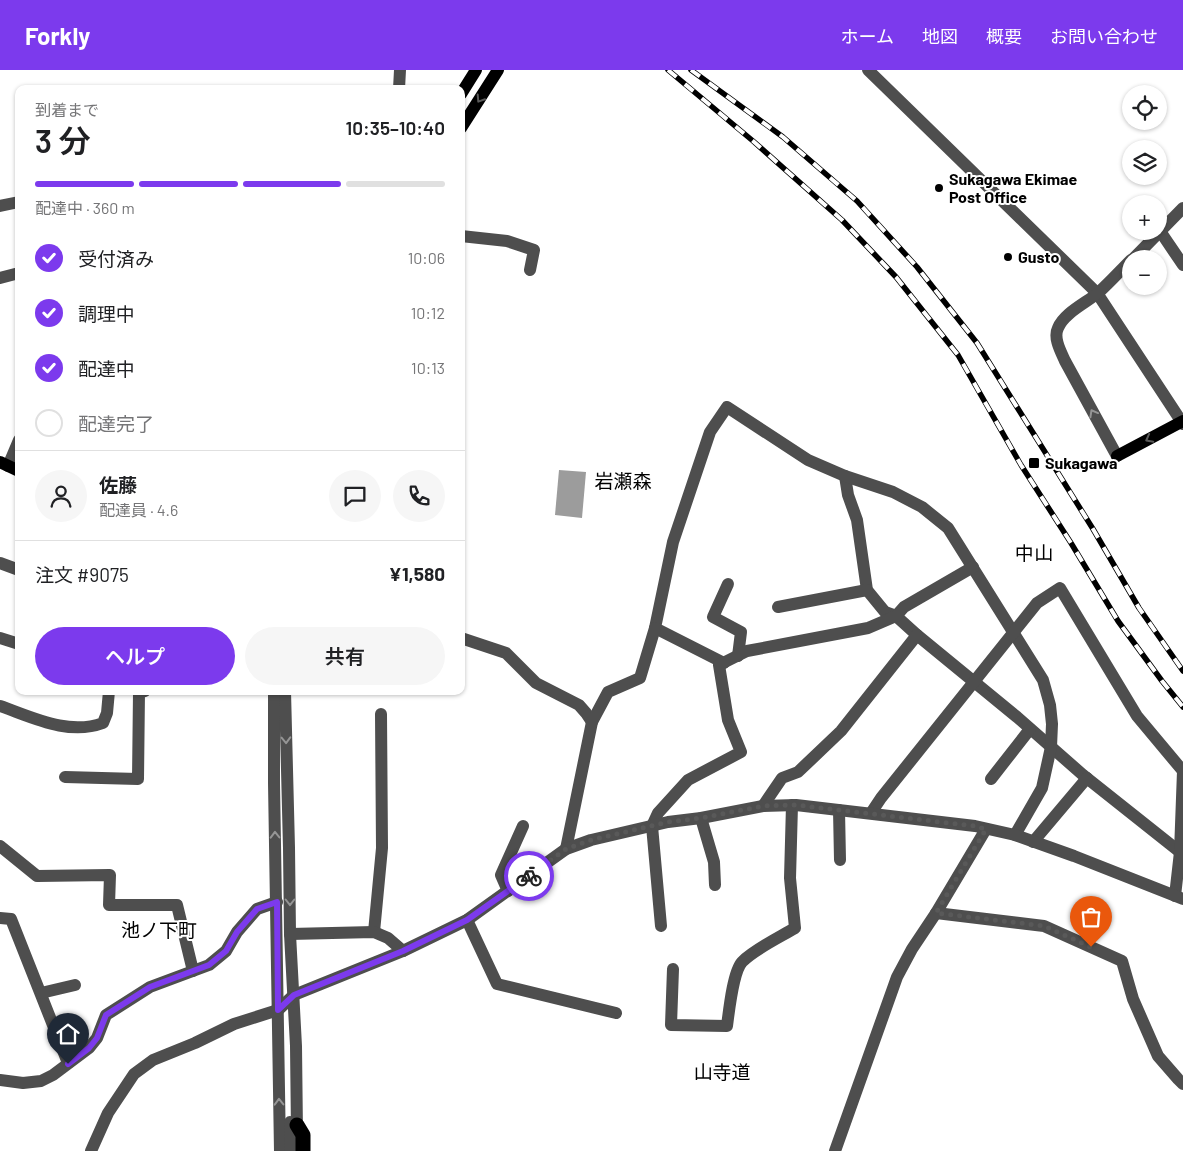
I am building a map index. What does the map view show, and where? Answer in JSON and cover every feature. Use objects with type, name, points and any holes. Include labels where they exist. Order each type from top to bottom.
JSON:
[{"type":"highway","points":[[297,1125],[303,1135],[304,1151]]},
{"type":"main road","points":[[465,88],[476,70]]},
{"type":"main road","points":[[465,122],[498,70]]},
{"type":"main road","points":[[1117,456],[1183,422]]},
{"type":"street","points":[[399,85],[400,70]]},
{"type":"street","points":[[868,70],[1098,293],[1183,422]]},
{"type":"street","points":[[0,206],[15,203]]},
{"type":"street","points":[[1167,224],[1183,208]]},
{"type":"street","points":[[465,236],[508,241],[534,250],[530,270]]},
{"type":"street","points":[[1141,250],[1151,240]]},
{"type":"street","points":[[1166,240],[1183,265]]},
{"type":"street","points":[[1117,456],[1065,361],[1056,335],[1057,328],[1062,320],[1098,293],[1122,269]]},
{"type":"street","points":[[0,278],[15,275]]},
{"type":"street","points":[[566,849],[592,722],[608,692],[640,678],[655,628],[673,542],[710,432],[727,407],[808,460],[845,476],[893,492],[922,507],[948,528],[1043,680],[1050,705],[1052,724],[1051,747],[1042,788],[1015,835]]},
{"type":"street","points":[[9,466],[15,450]]},
{"type":"street","points":[[845,476],[848,494],[857,520],[867,590],[885,612],[896,616],[1086,778],[1180,852]]},
{"type":"street","points":[[0,563],[15,569]]},
{"type":"street","points":[[661,926],[652,826],[658,814],[688,780],[741,752],[728,720],[719,665],[747,651],[868,628],[896,616],[904,607],[973,567]]},
{"type":"street","points":[[728,584],[713,617],[741,632],[738,656]]},
{"type":"street","points":[[91,1151],[108,1113],[134,1074],[153,1060],[195,1043],[234,1024],[278,1010],[294,995],[403,951],[467,920],[566,849],[591,840],[668,822],[701,818],[763,806],[792,806],[974,826],[1015,835],[1074,856],[1179,898],[1183,771],[1137,716],[1060,588],[1038,603],[881,798],[871,814]]},
{"type":"street","points":[[778,607],[867,590]]},
{"type":"street","points":[[655,628],[724,663]]},
{"type":"street","points":[[763,806],[782,778],[798,772],[841,731],[917,635]]},
{"type":"street","points":[[0,638],[15,643]]},
{"type":"street","points":[[465,639],[506,653],[536,683],[579,705],[592,722]]},
{"type":"street","points":[[0,706],[58,726],[93,727],[103,723],[107,713],[109,695]]},
{"type":"street","points":[[65,777],[138,780],[139,695]]},
{"type":"street","points":[[274,695],[280,1151]]},
{"type":"street","points":[[284,695],[290,934],[299,1151]]},
{"type":"street","points":[[374,932],[382,848],[381,714]]},
{"type":"street","points":[[990,779],[1030,729]]},
{"type":"street","points":[[1033,842],[1086,778]]},
{"type":"street","points":[[673,969],[671,1025],[726,1026],[734,981],[741,963],[752,954],[795,928],[790,878],[792,806]]},
{"type":"street","points":[[838,810],[840,860]]},
{"type":"street","points":[[701,818],[714,862],[715,885]]},
{"type":"street","points":[[508,891],[501,875],[523,826]]},
{"type":"street","points":[[835,1151],[897,977],[912,949],[936,913],[986,829]]},
{"type":"street","points":[[0,846],[37,876],[110,875],[110,906],[177,905],[193,971]]},
{"type":"street","points":[[0,1080],[23,1083],[41,1081],[53,1075],[89,1048],[97,1038],[106,1015],[150,987],[209,965],[226,951],[237,932],[257,909],[277,902]]},
{"type":"street","points":[[936,913],[1044,926],[1122,961],[1133,999],[1158,1056],[1183,1084]]},
{"type":"street","points":[[0,918],[11,919],[68,1064]]},
{"type":"street","points":[[467,920],[497,984],[616,1013]]},
{"type":"street","points":[[290,934],[374,932],[388,938],[403,951]]},
{"type":"street","points":[[40,993],[75,985]]},
{"type":"street","points":[[291,1151],[288,1033],[294,995]]},
{"type":"shaded area","points":[[559,470],[586,472],[582,518],[555,515]]},
{"type":"railway","points":[[668,70],[753,141],[842,220],[896,277],[958,355],[1021,465],[1118,621],[1183,707]]},
{"type":"railway","points":[[691,70],[783,137],[857,201],[917,267],[977,343],[1093,529],[1139,608],[1183,671]]},
{"type":"way so far","points":[[529,876],[566,849],[591,840],[668,822],[701,818],[763,806],[796,805],[974,826],[986,829],[936,913],[1044,926],[1091,947]]},
{"type":"place","name":"Sukagawa Ekimae Post Office","points":[[939,188]]},
{"type":"place","name":"Gusto","points":[[1008,257]]},
{"type":"place","name":"Sukagawa","points":[[1034,463]]},
{"type":"district","name":"岩瀬森","points":[[623,481]]},
{"type":"district","name":"中山","points":[[1034,553]]},
{"type":"district","name":"池ノ下町","points":[[159,930]]},
{"type":"district","name":"山寺道","points":[[722,1072]]},
{"type":"route","points":[[68,1064],[89,1048],[97,1038],[106,1015],[150,987],[209,965],[226,951],[237,932],[257,909],[277,902],[278,1010],[294,995],[403,951],[467,920],[529,876]]}]
